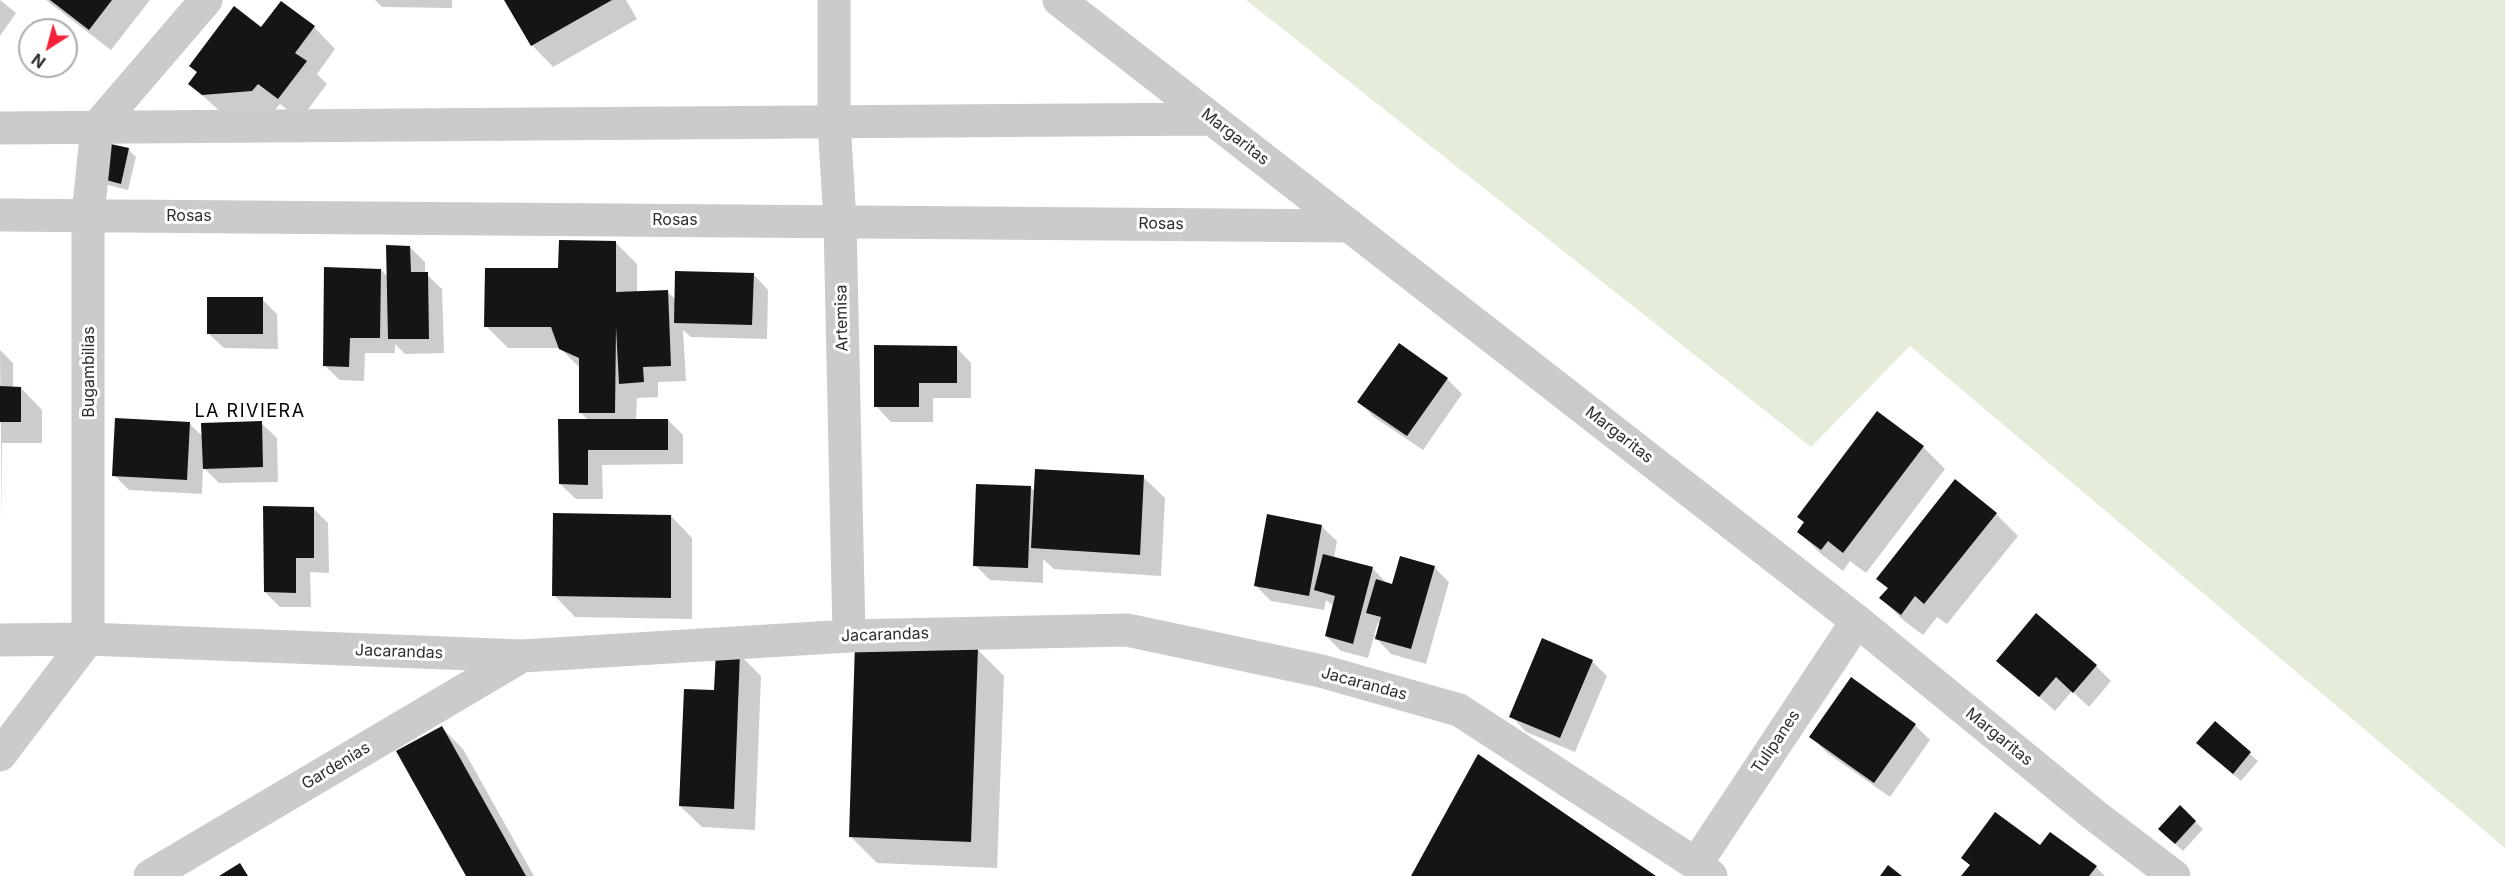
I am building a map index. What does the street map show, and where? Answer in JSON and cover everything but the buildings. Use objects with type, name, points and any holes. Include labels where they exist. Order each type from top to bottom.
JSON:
[{"type":"street","points":[[98,128],[206,0]]},
{"type":"street","name":"Artemisa","points":[[834,0],[834,122],[840,221],[849,636]]},
{"type":"street","name":"Margaritas","points":[[1059,0],[1857,621],[2094,814],[2174,876]]},
{"type":"street","points":[[0,128],[1211,119]]},
{"type":"street","name":"Bugambilias","points":[[88,639],[88,216],[98,128]]},
{"type":"street","name":"Rosas","points":[[0,215],[1350,226]]},
{"type":"street","name":"Tulipanes","points":[[1703,870],[1857,621]]},
{"type":"street","name":"Jacarandas","points":[[0,640],[88,639],[522,657],[849,636],[1127,630],[1321,671],[1459,710],[1703,870]]},
{"type":"street","points":[[0,755],[88,639]]},
{"type":"street","name":"Gardenias","points":[[150,876],[522,657]]},
{"type":"green space","points":[[1246,0],[2505,0],[2505,848],[1910,346],[1811,447]]},
{"type":"district","name":"LA RIVIERA","points":[[250,412]]}]
